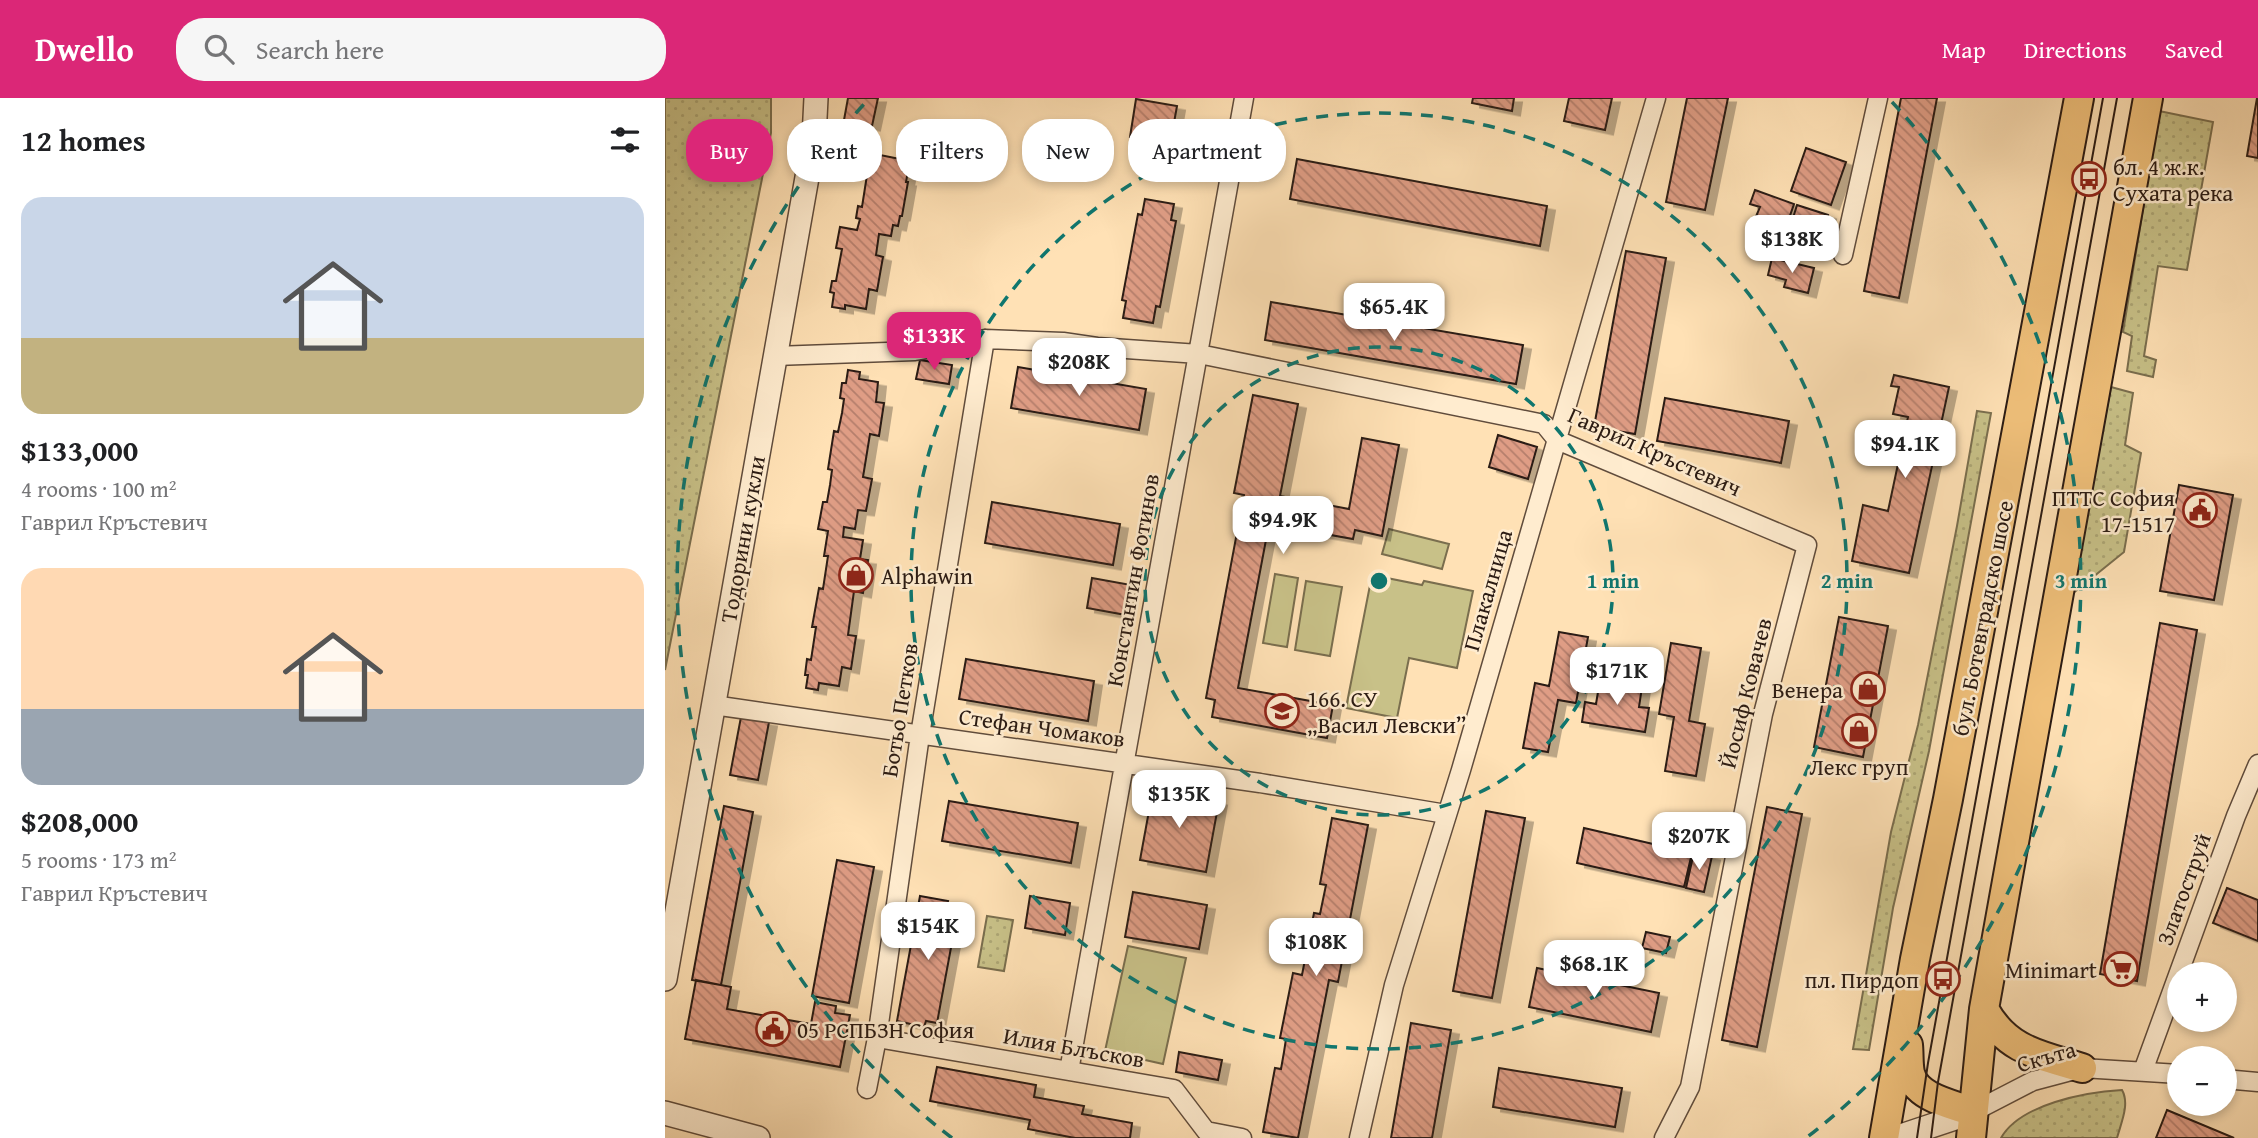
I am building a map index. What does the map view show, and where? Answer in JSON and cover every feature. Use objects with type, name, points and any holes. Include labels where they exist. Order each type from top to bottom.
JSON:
[{"type":"main road","name":"бул. Ботевградско шосе","points":[[1884,1138],[2079,98]]},
{"type":"main road","points":[[1906,1013],[1910,1074],[1918,1088],[1972,1125],[1984,1009],[2148,98]]},
{"type":"main road","points":[[1984,1009],[1992,1024],[2008,1040],[2029,1052],[2082,1068]]},
{"type":"street","name":"Тодорини кукли","points":[[665,979],[814,138],[816,98]]},
{"type":"street","name":"Константин Фотинов","points":[[1069,1071],[1244,98]]},
{"type":"street","name":"Плакалница","points":[[1359,1138],[1394,985],[1656,98]]},
{"type":"street","points":[[1843,255],[1878,98]]},
{"type":"street","name":"Гаврил Кръстевич","points":[[775,356],[915,351],[985,339],[1063,342],[1199,354],[1544,424],[1557,440],[1807,545]]},
{"type":"street","name":"Ботьо Петков","points":[[867,1089],[877,1038],[920,735],[985,339]]},
{"type":"street","name":"Йосиф Ковачев","points":[[1664,1138],[1690,1087],[1761,726],[1807,545]]},
{"type":"street","name":"Стефан Чомаков","points":[[713,705],[1260,783],[1446,814]]},
{"type":"street","name":"Златоструй","points":[[2143,1071],[2236,816],[2258,764]]},
{"type":"street","name":"Илия Блъсков","points":[[877,1038],[1174,1089],[1206,1131],[1242,1138]]},
{"type":"street","name":"Скъта","points":[[1972,1125],[2033,1081],[2082,1068],[2167,1073]]},
{"type":"street","points":[[2237,1080],[2258,1082]]},
{"type":"street","points":[[665,1113],[758,1138]]},
{"type":"street","points":[[1895,1138],[1972,1125]]},
{"type":"street","points":[[1942,1138],[1972,1125]]},
{"type":"shaded area","points":[[665,98],[771,98],[771,119],[686,119],[686,182],[761,182],[665,670]]},
{"type":"shaded area","points":[[2159,111],[2213,122],[2187,270],[2158,266],[2144,356],[2156,360],[2153,377],[2127,371],[2132,336],[2123,332]]},
{"type":"shaded area","points":[[2111,387],[2133,393],[2125,445],[2141,453],[2124,552],[2072,594]]},
{"type":"shaded area","points":[[1977,411],[1991,413],[1929,751],[1893,908],[1869,1050],[1853,1049],[1891,832],[1918,725]]},
{"type":"shaded area","points":[[1389,529],[1449,544],[1442,569],[1382,554]]},
{"type":"shaded area","points":[[1275,574],[1298,578],[1287,647],[1263,643]]},
{"type":"shaded area","points":[[1372,575],[1422,585],[1424,581],[1473,591],[1457,668],[1409,658],[1397,718],[1346,708]]},
{"type":"shaded area","points":[[1306,581],[1342,587],[1330,656],[1295,650]]},
{"type":"shaded area","points":[[987,916],[1013,920],[1004,971],[978,967]]},
{"type":"shaded area","points":[[1128,946],[1186,958],[1163,1064],[1105,1051]]},
{"type":"shaded area","points":[[2122,1090],[2125,1107],[2117,1138],[2001,1138],[2010,1126],[2038,1108],[2073,1097]]},
{"type":"building","points":[[848,98],[878,98],[874,119],[844,119]]},
{"type":"building","points":[[1473,98],[1514,98],[1512,111],[1472,103]]},
{"type":"building","points":[[1569,98],[1612,98],[1605,130],[1564,121]]},
{"type":"building","points":[[1687,98],[1728,98],[1705,210],[1666,202]]},
{"type":"building","points":[[1901,98],[1937,98],[1899,298],[1864,291]]},
{"type":"building","points":[[2258,98],[2258,158],[2247,156]]},
{"type":"building","points":[[1136,99],[1177,106],[1175,119],[1133,119]]},
{"type":"building","points":[[1806,148],[1846,162],[1831,205],[1791,191]]},
{"type":"building","points":[[882,155],[896,158],[896,182],[908,182],[898,226],[893,225],[891,236],[879,234],[876,255],[883,257],[877,291],[869,289],[866,309],[845,305],[845,309],[832,307],[834,293],[830,292],[832,281],[836,281],[842,249],[836,248],[840,227],[857,230],[860,219],[856,218],[858,206],[862,207],[866,182],[882,182]]},
{"type":"building","points":[[1297,159],[1547,206],[1540,246],[1290,199]]},
{"type":"building","points":[[1755,190],[1794,204],[1785,230],[1755,219],[1760,207],[1750,204]]},
{"type":"building","points":[[1145,199],[1174,204],[1171,220],[1176,221],[1160,307],[1156,306],[1153,323],[1123,318],[1126,301],[1122,300],[1138,214],[1142,215]]},
{"type":"building","points":[[1797,205],[1828,215],[1819,241],[1789,231]]},
{"type":"building","points":[[1626,251],[1666,258],[1635,434],[1594,427]]},
{"type":"building","points":[[1772,258],[1814,268],[1808,293],[1784,287],[1786,280],[1768,275]]},
{"type":"building","points":[[1271,302],[1523,345],[1516,384],[1265,340]]},
{"type":"building","points":[[920,360],[952,365],[949,384],[916,379]]},
{"type":"building","points":[[1018,367],[1146,389],[1139,430],[1011,408]]},
{"type":"building","points":[[848,370],[860,372],[859,379],[878,382],[876,402],[884,403],[879,436],[870,434],[863,477],[872,479],[866,511],[858,510],[855,529],[844,527],[843,537],[863,540],[860,559],[868,560],[863,593],[854,591],[848,635],[856,636],[851,669],[842,667],[839,686],[819,683],[818,690],[806,688],[808,675],[805,675],[807,659],[811,660],[816,627],[812,627],[819,588],[823,589],[828,556],[824,556],[828,531],[818,529],[823,502],[827,502],[832,470],[828,469],[834,431],[838,432],[844,399],[840,398],[842,383],[846,383]]},
{"type":"building","points":[[1894,375],[1949,387],[1909,573],[1852,561],[1863,505],[1888,511],[1908,417],[1893,414],[1899,387],[1891,386]]},
{"type":"building","points":[[1253,395],[1298,404],[1280,496],[1349,509],[1362,438],[1399,445],[1382,536],[1355,530],[1353,539],[1269,524],[1238,688],[1333,705],[1327,738],[1212,717],[1215,700],[1206,698],[1244,495],[1234,493]]},
{"type":"building","points":[[1665,398],[1789,421],[1781,463],[1657,441]]},
{"type":"building","points":[[1498,435],[1537,447],[1528,479],[1489,467]]},
{"type":"building","points":[[2179,485],[2233,495],[2214,600],[2160,591]]},
{"type":"building","points":[[992,502],[1120,524],[1113,565],[985,543]]},
{"type":"building","points":[[1092,578],[1131,585],[1126,615],[1087,608]]},
{"type":"building","points":[[1839,617],[1888,626],[1863,757],[1814,747]]},
{"type":"building","points":[[2160,623],[2197,630],[2137,981],[2100,974]]},
{"type":"building","points":[[1559,632],[1588,637],[1576,703],[1558,700],[1548,752],[1523,748],[1535,683],[1549,686]]},
{"type":"building","points":[[1671,643],[1701,648],[1689,721],[1705,724],[1696,776],[1665,771],[1674,717],[1659,714]]},
{"type":"building","points":[[966,659],[1094,681],[1088,721],[959,699]]},
{"type":"building","points":[[1600,680],[1642,687],[1639,707],[1649,708],[1645,732],[1582,722],[1585,702],[1596,704]]},
{"type":"building","points":[[741,717],[769,722],[758,780],[730,775]]},
{"type":"building","points":[[1153,789],[1219,801],[1206,872],[1140,860]]},
{"type":"building","points":[[949,801],[1078,823],[1071,863],[942,841]]},
{"type":"building","points":[[724,806],[753,812],[721,985],[692,980]]},
{"type":"building","points":[[1767,807],[1802,814],[1757,1047],[1722,1040]]},
{"type":"building","points":[[1486,811],[1525,818],[1492,998],[1453,991]]},
{"type":"building","points":[[1332,818],[1368,825],[1338,982],[1329,980],[1298,1138],[1263,1132],[1275,1068],[1281,1069],[1286,1039],[1280,1038],[1293,973],[1302,975],[1314,913],[1320,914],[1326,885],[1320,884]]},
{"type":"building","points":[[1584,828],[1692,853],[1684,887],[1577,863]]},
{"type":"building","points":[[1694,852],[1712,856],[1704,892],[1686,888]]},
{"type":"building","points":[[837,860],[874,867],[849,1003],[812,996]]},
{"type":"building","points":[[2227,888],[2258,900],[2258,941],[2213,923]]},
{"type":"building","points":[[1133,892],[1207,905],[1199,949],[1125,937]]},
{"type":"building","points":[[920,896],[948,901],[946,908],[958,910],[937,1023],[926,1021],[924,1027],[897,1021]]},
{"type":"building","points":[[1030,896],[1070,903],[1065,935],[1025,928]]},
{"type":"building","points":[[1646,932],[1670,937],[1666,953],[1642,948]]},
{"type":"building","points":[[1537,968],[1659,993],[1651,1032],[1529,1007]]},
{"type":"building","points":[[696,980],[731,987],[727,1009],[811,1024],[815,1002],[836,1006],[835,1013],[850,1015],[840,1067],[685,1039]]},
{"type":"building","points":[[1411,1023],[1451,1030],[1432,1138],[1391,1138]]},
{"type":"building","points":[[1179,1052],[1222,1060],[1218,1080],[1176,1072]]},
{"type":"building","points":[[937,1067],[1036,1085],[1034,1097],[1084,1106],[1082,1114],[1132,1123],[1130,1138],[1075,1138],[1028,1129],[1030,1120],[930,1101]]},
{"type":"building","points":[[1499,1068],[1622,1088],[1615,1127],[1493,1107]]},
{"type":"building","points":[[2167,1110],[2167,1116],[2181,1116],[2234,1138],[2156,1138]]},
{"type":"tram line","points":[[1917,1138],[1928,1063],[2103,98]]},
{"type":"tram line","points":[[1931,1138],[1938,1082],[2117,98]]},
{"type":"place","name":"бл. 4 ж.к. Сухата река","points":[[2089,179]]},
{"type":"place","name":"ПТТС София 17-1517","points":[[2200,510]]},
{"type":"place","name":"Alphawin","points":[[856,575]]},
{"type":"place","name":"Венера","points":[[1868,689]]},
{"type":"place","name":"166. СУ „Васил Левски”","points":[[1282,711]]},
{"type":"place","name":"Лекс груп","points":[[1859,731]]},
{"type":"place","name":"Minimart","points":[[2121,969]]},
{"type":"place","name":"пл. Пирдоп","points":[[1943,979]]},
{"type":"place","name":"05 РСПБЗН София","points":[[773,1029]]}]
